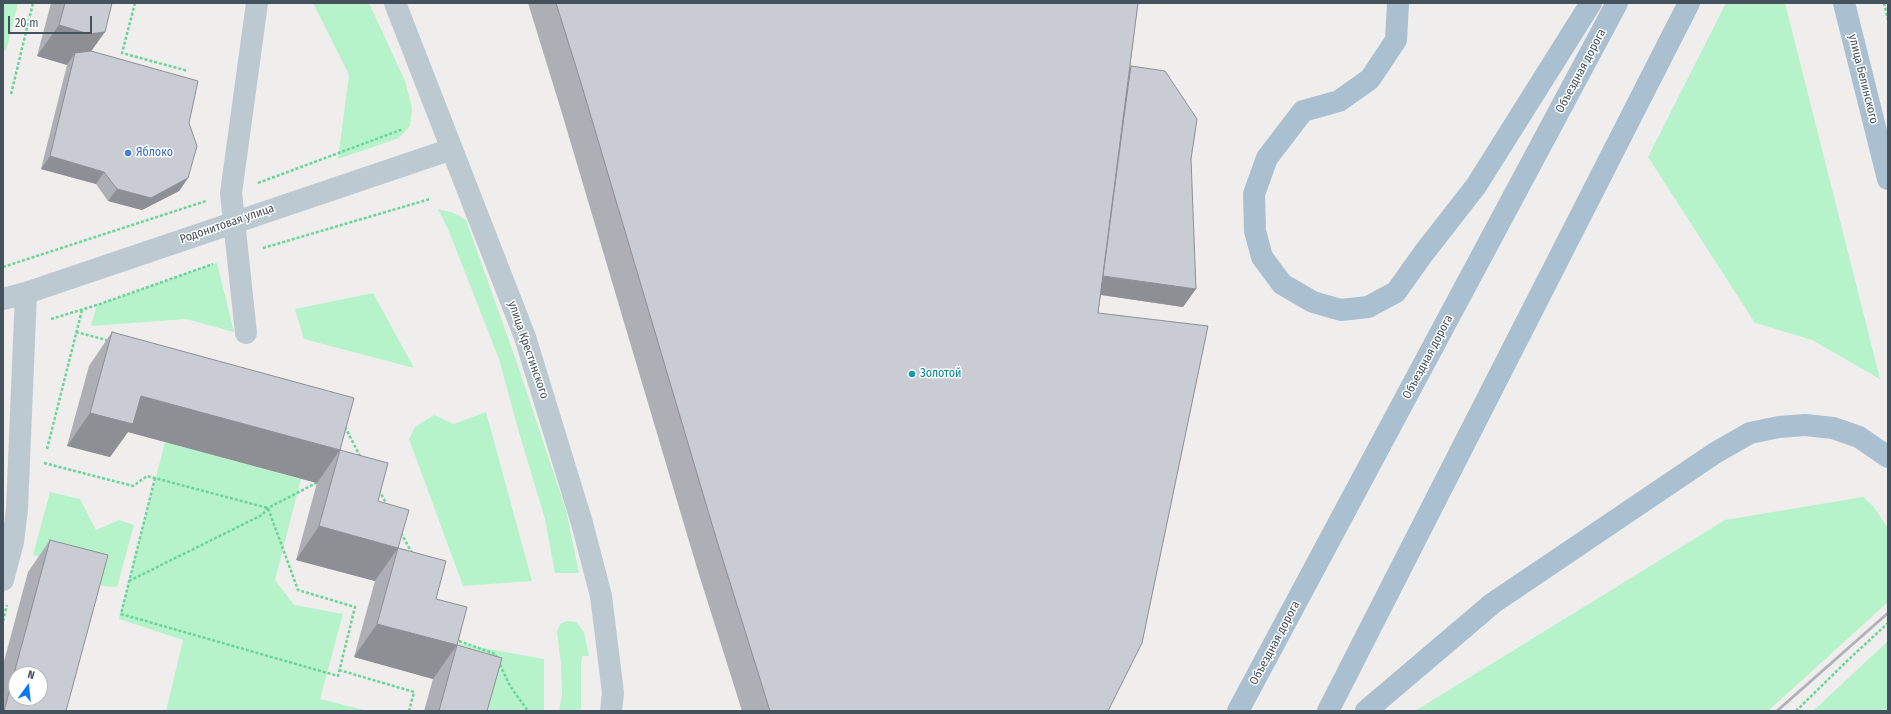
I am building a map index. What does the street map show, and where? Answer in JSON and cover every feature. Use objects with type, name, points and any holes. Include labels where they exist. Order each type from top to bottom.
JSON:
[{"type":"main road","points":[[1398,3],[1396,40],[1370,79],[1340,101],[1303,111],[1267,158],[1254,194],[1255,231],[1262,257],[1282,284],[1313,302],[1341,310],[1368,307],[1396,292],[1422,254],[1476,186],[1591,3]]},
{"type":"main road","name":"Объездная дорога","points":[[1238,711],[1617,3]]},
{"type":"main road","points":[[1328,711],[1689,3]]},
{"type":"main road","name":"улица Белинского","points":[[1844,3],[1888,179]]},
{"type":"main road","points":[[1366,711],[1493,603],[1715,453],[1750,434],[1779,427],[1806,425],[1833,428],[1859,437],[1888,457]]},
{"type":"street","points":[[246,333],[231,193],[257,3]]},
{"type":"street","name":"улица Крестинского","points":[[395,3],[525,337],[582,523],[601,596],[613,693],[611,711]]},
{"type":"street","name":"Родонитовая улица","points":[[3,299],[26,293],[452,149]]},
{"type":"street","points":[[3,580],[12,542],[17,509],[26,293]]},
{"type":"path","points":[[12,94],[33,3]]},
{"type":"path","points":[[135,3],[122,53],[188,71]]},
{"type":"path","points":[[1884,3],[1888,20]]},
{"type":"path","points":[[3,267],[231,193],[403,129]]},
{"type":"path","points":[[76,332],[112,342]]},
{"type":"path","points":[[344,425],[362,460]]},
{"type":"path","points":[[43,463],[133,486],[147,476],[268,508]]},
{"type":"path","points":[[155,478],[121,614],[338,676],[354,607],[298,590],[268,508]]},
{"type":"path","points":[[129,581],[262,515],[268,508],[319,481]]},
{"type":"path","points":[[377,488],[388,508]]},
{"type":"path","points":[[399,530],[414,557]]},
{"type":"path","points":[[1796,711],[1847,661],[1888,624]]},
{"type":"path","points":[[455,634],[459,641],[495,654],[510,686],[528,711]]},
{"type":"path","points":[[339,670],[414,692],[409,711]]},
{"type":"green space","points":[[3,3],[18,3],[6,51],[3,50]]},
{"type":"green space","points":[[313,3],[369,3],[405,81],[412,108],[410,126],[399,138],[338,159],[349,75]]},
{"type":"green space","points":[[1726,3],[1785,3],[1880,379],[1812,340],[1755,323],[1648,157]]},
{"type":"green space","points":[[438,209],[454,213],[466,220],[517,363],[566,510],[579,573],[555,573],[545,519],[499,359],[448,229]]},
{"type":"green space","points":[[217,263],[234,332],[186,319],[91,326],[97,305]]},
{"type":"green space","points":[[373,293],[414,368],[304,339],[295,309]]},
{"type":"green space","points":[[486,412],[532,581],[463,586],[409,439],[415,427],[434,415],[454,424]]},
{"type":"green space","points":[[165,442],[301,479],[275,580],[294,605],[343,614],[320,699],[368,711],[166,711],[183,640],[119,619]]},
{"type":"green space","points":[[50,492],[80,499],[96,530],[119,520],[134,525],[117,587],[102,586],[88,569],[33,555]]},
{"type":"green space","points":[[1863,497],[1873,506],[1888,528],[1888,602],[1768,711],[1415,711],[1725,520]]},
{"type":"green space","points":[[569,621],[576,622],[584,632],[589,656],[582,656],[581,711],[559,711],[562,695],[561,665],[557,631],[561,623]]},
{"type":"green space","points":[[444,641],[544,659],[544,711],[473,711]]},
{"type":"green space","points":[[1888,641],[1888,711],[1813,711]]},
{"type":"building","points":[[65,3],[112,3],[105,32],[89,34],[59,25]]},
{"type":"building","name":"Золотой","points":[[556,3],[1138,3],[1098,313],[1208,326],[1142,643],[1108,711],[770,711],[717,541]]},
{"type":"building","points":[[91,51],[198,81],[189,123],[197,146],[188,178],[151,198],[117,189],[104,172],[50,156],[75,53]]},
{"type":"building","points":[[1131,66],[1165,71],[1197,119],[1191,159],[1196,289],[1103,276]]},
{"type":"building","points":[[112,332],[354,398],[340,450],[141,396],[133,424],[90,413]]},
{"type":"building","points":[[340,450],[388,463],[378,501],[409,510],[398,548],[319,526]]},
{"type":"building","points":[[50,540],[108,555],[66,711],[4,711],[8,696],[8,706],[48,706],[48,666],[16,666]]},
{"type":"building","points":[[398,548],[446,561],[436,599],[467,607],[457,645],[377,624]]},
{"type":"building","points":[[457,645],[502,658],[487,711],[439,711]]},
{"type":"railway","points":[[1777,711],[1888,613]]},
{"type":"place","name":"Яблоко","points":[[128,153]]},
{"type":"place","name":"Золотой","points":[[912,374]]}]
